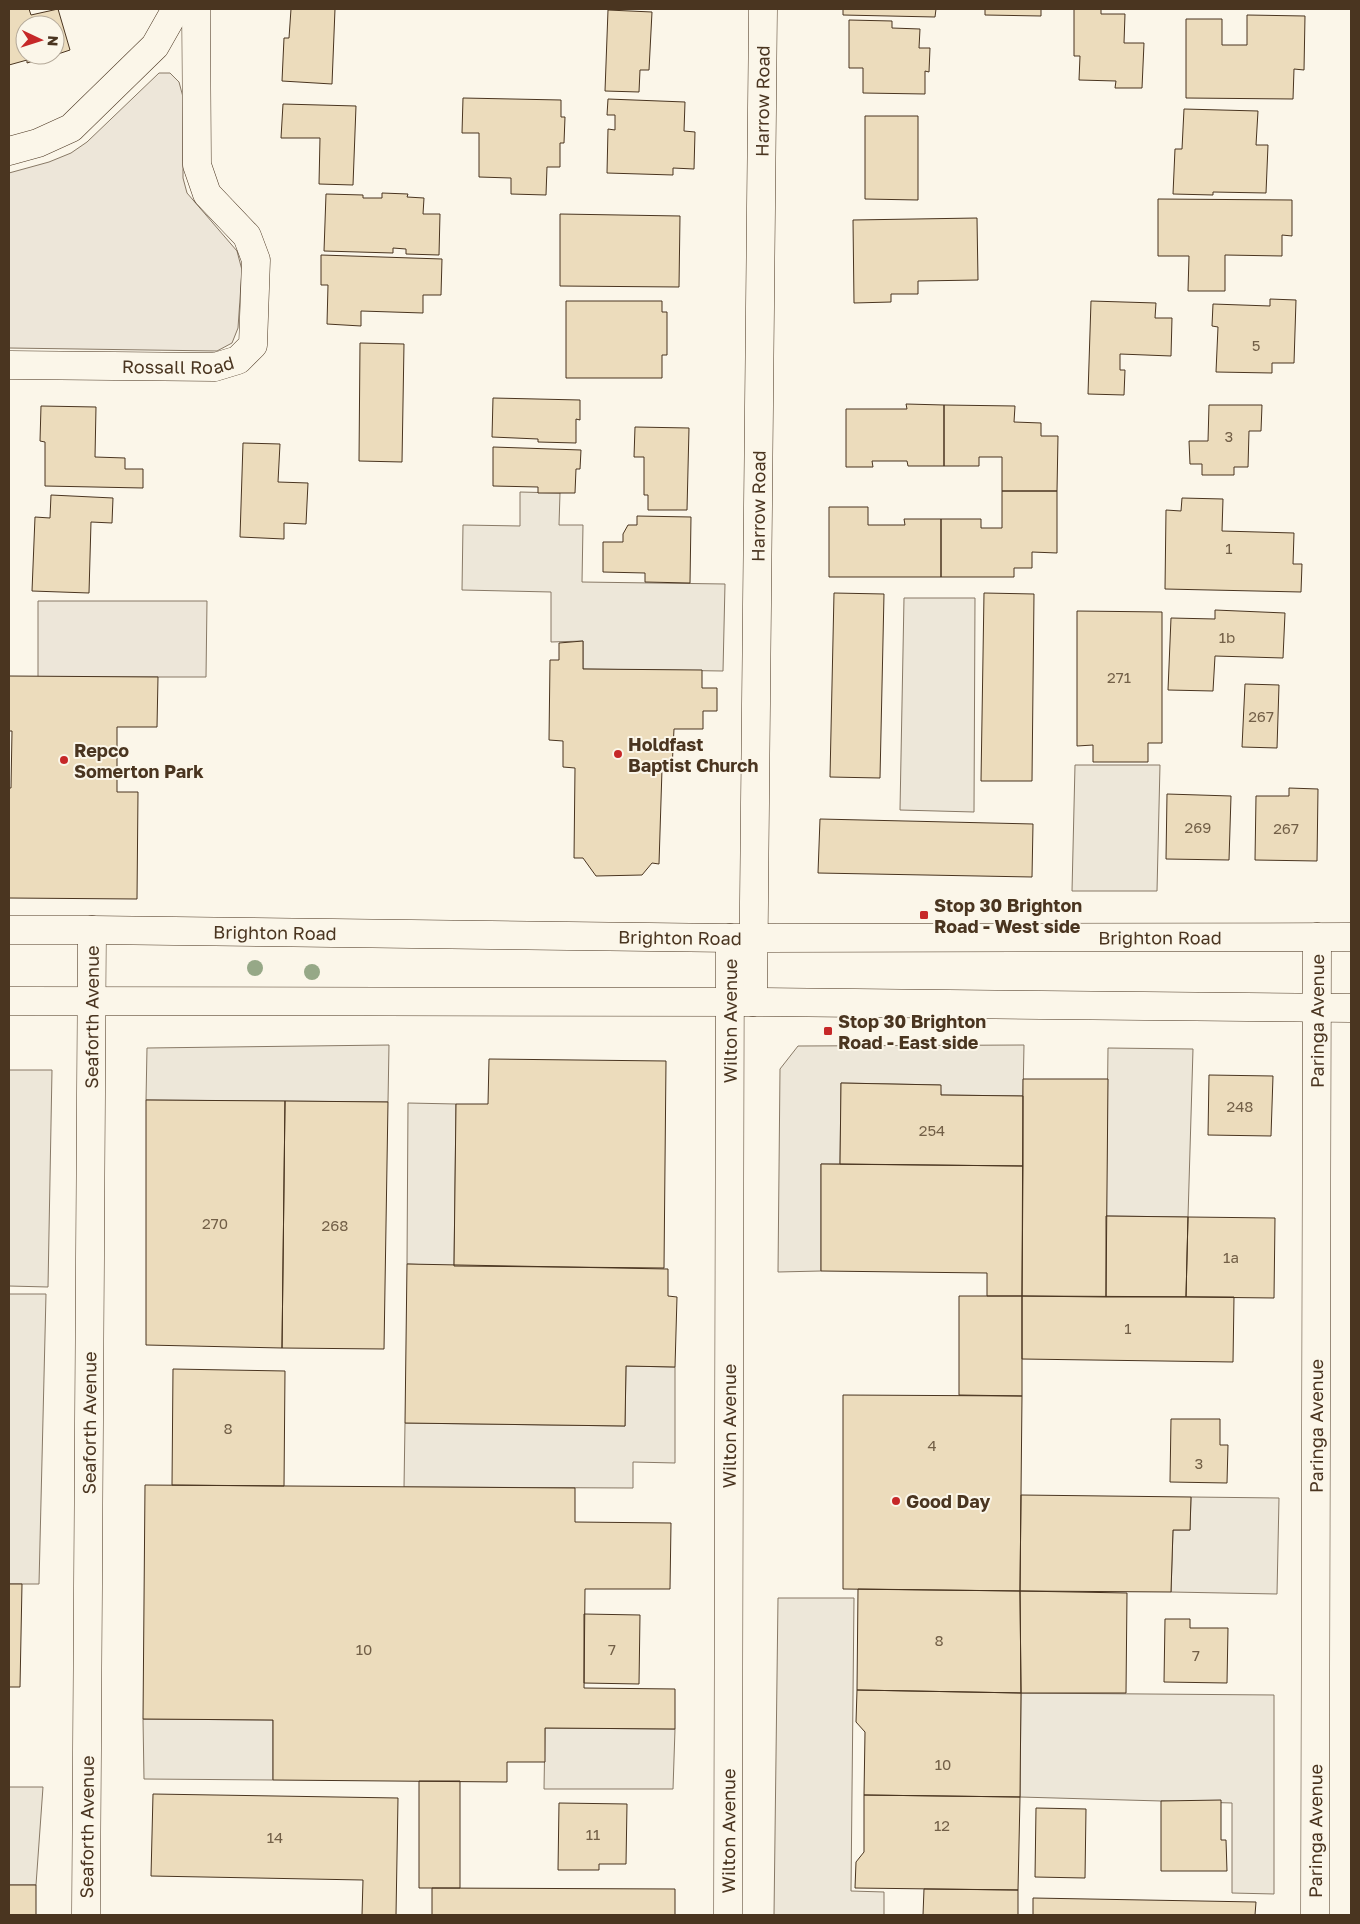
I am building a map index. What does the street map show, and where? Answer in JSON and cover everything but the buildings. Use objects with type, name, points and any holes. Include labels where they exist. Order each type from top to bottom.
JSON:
[{"type":"street","points":[[9,151],[38,143],[71,128],[155,46],[176,9]]},
{"type":"street","name":"Rossall Road","points":[[9,365],[216,367],[238,360],[253,345],[256,260],[247,236],[207,194],[197,165],[196,9]]},
{"type":"street","name":"Harrow Road","points":[[742,1002],[763,9]]},
{"type":"street","name":"Brighton Road","points":[[9,930],[742,938],[1351,937]]},
{"type":"street","name":"Seaforth Avenue","points":[[86,1915],[92,930]]},
{"type":"street","name":"Paringa Avenue","points":[[1315,1915],[1317,936]]},
{"type":"street","points":[[9,1000],[742,1002],[1351,1008]]},
{"type":"street","name":"Wilton Avenue","points":[[728,1915],[742,1002]]},
{"type":"shaded area","points":[[159,73],[170,73],[179,82],[183,97],[183,178],[187,193],[237,251],[242,270],[238,328],[232,343],[217,351],[9,348],[9,173],[49,162],[71,153],[87,142]]},
{"type":"shaded area","points":[[520,492],[560,493],[559,525],[583,525],[582,582],[725,584],[723,671],[583,669],[583,641],[551,642],[551,592],[462,590],[463,525],[520,526]]},
{"type":"shaded area","points":[[904,598],[975,598],[974,812],[900,810]]},
{"type":"shaded area","points":[[38,601],[207,601],[206,677],[38,677]]},
{"type":"shaded area","points":[[1075,765],[1160,765],[1157,891],[1072,891]]},
{"type":"shaded area","points":[[389,1045],[388,1102],[146,1100],[147,1048]]},
{"type":"shaded area","points":[[1024,1045],[1023,1096],[941,1095],[940,1085],[841,1083],[840,1164],[821,1164],[821,1271],[778,1272],[780,1069],[798,1046]]},
{"type":"shaded area","points":[[1108,1048],[1193,1049],[1188,1217],[1106,1216]]},
{"type":"shaded area","points":[[9,1070],[52,1070],[48,1287],[9,1286]]},
{"type":"shaded area","points":[[408,1103],[456,1104],[454,1266],[407,1264]]},
{"type":"shaded area","points":[[9,1294],[46,1294],[39,1584],[9,1584]]},
{"type":"shaded area","points":[[626,1366],[675,1367],[675,1463],[633,1462],[633,1488],[404,1487],[405,1423],[625,1426]]},
{"type":"shaded area","points":[[1191,1497],[1279,1498],[1277,1594],[1171,1592],[1173,1530],[1190,1530]]},
{"type":"shaded area","points":[[778,1598],[854,1598],[851,1891],[884,1892],[884,1915],[774,1915]]},
{"type":"shaded area","points":[[1021,1693],[1274,1695],[1274,1894],[1232,1893],[1232,1803],[1020,1797]]},
{"type":"shaded area","points":[[143,1719],[273,1720],[273,1780],[144,1779]]},
{"type":"shaded area","points":[[545,1728],[675,1729],[673,1789],[544,1789]]},
{"type":"shaded area","points":[[9,1787],[43,1787],[36,1885],[9,1885]]},
{"type":"place","name":"Holdfast Baptist Church","points":[[618,754]]},
{"type":"place","name":"Repco Somerton Park","points":[[64,760]]},
{"type":"place","name":"Stop 30 Brighton Road - West side","points":[[924,915]]},
{"type":"place","name":"Stop 30 Brighton Road - East side","points":[[828,1031]]},
{"type":"place","name":"Good Day","points":[[896,1501]]}]
